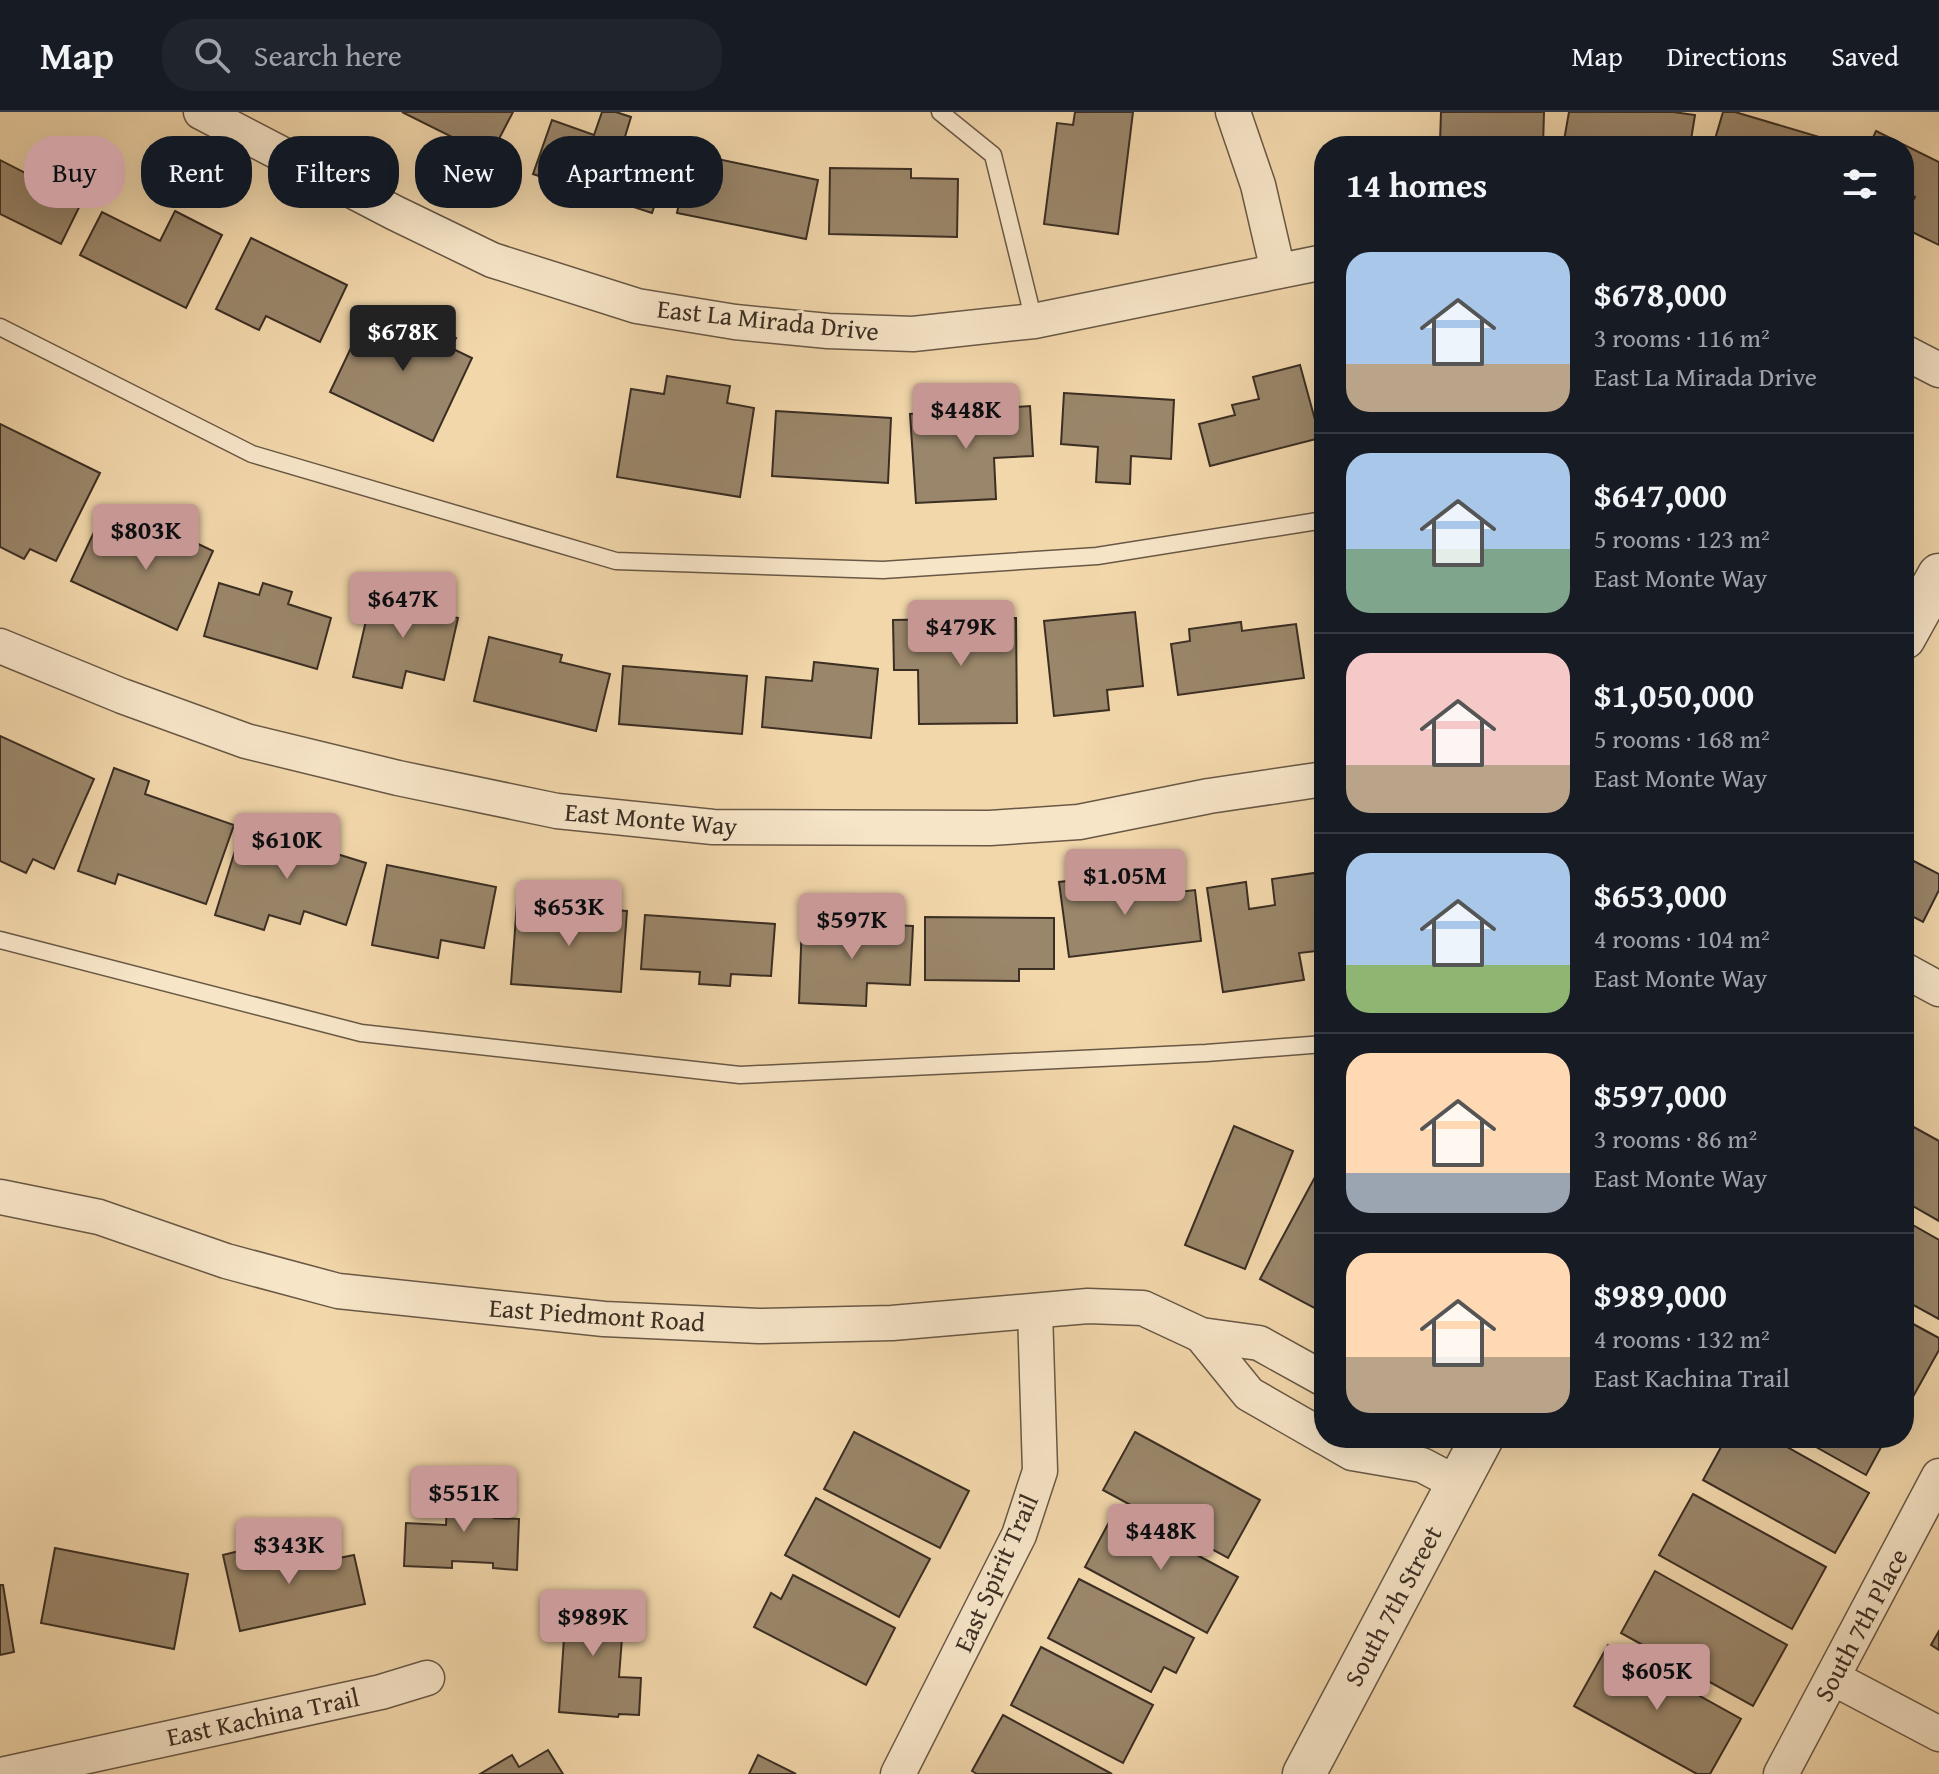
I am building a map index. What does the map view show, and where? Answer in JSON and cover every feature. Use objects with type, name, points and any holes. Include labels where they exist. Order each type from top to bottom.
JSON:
[{"type":"street","name":"East La Mirada Drive","points":[[201,112],[492,260],[637,306],[735,322],[913,334],[1034,321],[1314,264]]},
{"type":"street","points":[[1233,112],[1258,185],[1278,271]]},
{"type":"street","points":[[1914,357],[1939,370]]},
{"type":"street","points":[[1914,620],[1939,575]]},
{"type":"street","name":"East Monte Way","points":[[0,646],[122,696],[246,741],[398,778],[557,811],[713,827],[975,828],[1079,822],[1209,796],[1314,780]]},
{"type":"street","points":[[1914,975],[1939,989]]},
{"type":"street","name":"East Piedmont Road","points":[[0,1197],[99,1217],[226,1261],[338,1291],[604,1319],[759,1326],[892,1323],[1088,1306],[1143,1308],[1201,1335],[1259,1343],[1314,1373]]},
{"type":"street","name":"East Spirit Trail","points":[[898,1774],[1019,1535],[1040,1471],[1035,1311]]},
{"type":"street","name":"East Piedmont Road","points":[[1201,1335],[1249,1394],[1314,1429]]},
{"type":"street","name":"East Piedmont Road","points":[[1344,1448],[1352,1453],[1415,1452],[1458,1484]]},
{"type":"street","name":"South 7th Street","points":[[1311,1772],[1477,1448]]},
{"type":"street","name":"South 7th Place","points":[[1781,1774],[1939,1476]]},
{"type":"street","name":"East Kachina Trail","points":[[5,1774],[381,1692],[427,1678]]},
{"type":"street","points":[[1833,1678],[1939,1734]]},
{"type":"lane","points":[[940,112],[993,155],[1034,321]]},
{"type":"lane","points":[[0,327],[252,454],[616,561],[898,569],[1097,556],[1314,522]]},
{"type":"lane","points":[[0,940],[361,1033],[740,1075],[1206,1053],[1314,1045]]},
{"type":"building","points":[[402,112],[513,112],[500,136],[450,136]]},
{"type":"building","points":[[602,112],[631,117],[625,136],[546,136],[552,120],[594,135]]},
{"type":"building","points":[[1075,112],[1133,112],[1118,234],[1044,224],[1057,123],[1073,125]]},
{"type":"building","points":[[1441,112],[1544,112],[1543,136],[1440,136]]},
{"type":"building","points":[[1569,112],[1673,112],[1695,115],[1692,136],[1565,136]]},
{"type":"building","points":[[1723,112],[1735,112],[1816,136],[1716,136]]},
{"type":"building","points":[[1914,150],[1939,162],[1939,245],[1914,233]]},
{"type":"building","points":[[0,160],[24,172],[24,208],[79,208],[61,244],[0,214]]},
{"type":"building","points":[[723,160],[818,180],[806,239],[677,213],[678,208],[723,208]]},
{"type":"building","points":[[830,168],[911,169],[911,178],[958,179],[957,237],[829,234]]},
{"type":"building","points":[[637,208],[654,208],[652,213]]},
{"type":"building","points":[[175,211],[222,235],[186,308],[80,255],[102,212],[160,241]]},
{"type":"building","points":[[251,238],[347,285],[320,342],[266,316],[259,330],[216,309]]},
{"type":"building","points":[[368,312],[393,324],[399,312],[456,338],[451,348],[472,358],[433,441],[330,392]]},
{"type":"building","points":[[1300,365],[1314,416],[1314,440],[1210,466],[1199,424],[1235,415],[1232,405],[1259,399],[1253,377]]},
{"type":"building","points":[[667,376],[730,386],[727,403],[754,408],[740,497],[617,477],[631,389],[664,394]]},
{"type":"building","points":[[1064,393],[1174,400],[1171,459],[1131,456],[1130,484],[1096,482],[1098,447],[1061,444]]},
{"type":"building","points":[[1030,406],[1033,456],[994,458],[996,499],[916,503],[910,414]]},
{"type":"building","points":[[776,411],[891,418],[888,483],[772,476]]},
{"type":"building","points":[[0,424],[100,473],[56,561],[30,549],[24,559],[0,547]]},
{"type":"building","points":[[144,518],[213,551],[177,630],[71,581],[94,532],[129,549]]},
{"type":"building","points":[[219,583],[259,595],[263,583],[292,592],[288,604],[331,618],[317,669],[204,636]]},
{"type":"building","points":[[374,586],[425,598],[423,610],[458,618],[444,680],[406,671],[402,688],[353,677]]},
{"type":"building","points":[[1135,612],[1143,686],[1107,690],[1109,710],[1054,716],[1044,621]]},
{"type":"building","points":[[1016,618],[1017,723],[919,724],[918,670],[894,670],[893,620]]},
{"type":"building","points":[[1241,622],[1242,631],[1296,624],[1304,678],[1178,695],[1171,644],[1190,641],[1189,629]]},
{"type":"building","points":[[489,637],[562,655],[560,662],[610,674],[596,731],[474,701]]},
{"type":"building","points":[[814,662],[878,669],[871,738],[762,727],[766,677],[812,681]]},
{"type":"building","points":[[623,666],[747,676],[742,734],[619,724]]},
{"type":"building","points":[[0,736],[94,779],[54,869],[33,859],[26,873],[0,861]]},
{"type":"building","points":[[114,768],[149,781],[145,794],[234,825],[206,904],[118,874],[115,884],[78,871]]},
{"type":"building","points":[[243,825],[366,863],[346,925],[304,911],[300,924],[269,915],[264,930],[215,915]]},
{"type":"building","points":[[1914,861],[1939,874],[1939,890],[1923,922],[1914,917]]},
{"type":"building","points":[[387,865],[496,887],[484,948],[441,940],[438,958],[372,945]]},
{"type":"building","points":[[1314,873],[1314,951],[1299,953],[1304,980],[1223,992],[1207,888],[1246,882],[1249,909],[1275,905],[1272,879]]},
{"type":"building","points":[[1132,874],[1134,897],[1195,890],[1201,941],[1069,957],[1059,882]]},
{"type":"building","points":[[517,903],[627,911],[621,992],[511,984]]},
{"type":"building","points":[[645,915],[775,924],[771,976],[731,974],[730,986],[699,984],[700,972],[641,969]]},
{"type":"building","points":[[925,917],[1054,918],[1054,969],[1019,969],[1019,981],[925,980]]},
{"type":"building","points":[[802,921],[913,926],[910,985],[867,983],[866,1006],[799,1003]]},
{"type":"building","points":[[1234,1126],[1293,1151],[1245,1269],[1185,1245]]},
{"type":"building","points":[[1914,1127],[1939,1141],[1939,1221],[1914,1207]]},
{"type":"building","points":[[1314,1179],[1314,1308],[1260,1279]]},
{"type":"building","points":[[1914,1226],[1939,1240],[1939,1319],[1914,1305]]},
{"type":"building","points":[[1914,1324],[1939,1338],[1939,1350],[1914,1395]]},
{"type":"building","points":[[854,1432],[969,1491],[940,1548],[824,1489]]},
{"type":"building","points":[[1135,1432],[1260,1500],[1228,1558],[1103,1490]]},
{"type":"building","points":[[1721,1448],[1789,1448],[1869,1493],[1835,1553],[1703,1480]]},
{"type":"building","points":[[1818,1448],[1881,1448],[1866,1475]]},
{"type":"building","points":[[448,1480],[473,1481],[473,1499],[495,1500],[494,1518],[519,1519],[517,1570],[493,1568],[493,1563],[452,1561],[452,1568],[404,1566],[406,1523],[446,1525]]},
{"type":"building","points":[[1693,1494],[1826,1567],[1792,1629],[1659,1555]]},
{"type":"building","points":[[816,1498],[930,1559],[899,1617],[785,1555]]},
{"type":"building","points":[[1115,1511],[1238,1577],[1207,1633],[1085,1567]]},
{"type":"building","points":[[300,1544],[305,1565],[354,1555],[365,1604],[240,1631],[223,1555],[247,1549],[248,1556]]},
{"type":"building","points":[[55,1548],[188,1574],[174,1649],[41,1623]]},
{"type":"building","points":[[1655,1571],[1787,1645],[1753,1706],[1621,1633]]},
{"type":"building","points":[[793,1575],[895,1628],[866,1685],[754,1627],[771,1593],[781,1599]]},
{"type":"building","points":[[1079,1579],[1194,1638],[1176,1673],[1164,1667],[1151,1692],[1048,1638]]},
{"type":"building","points":[[0,1585],[3,1585],[14,1652],[0,1655]]},
{"type":"building","points":[[589,1592],[610,1594],[609,1611],[624,1612],[619,1677],[641,1678],[639,1715],[619,1714],[618,1717],[559,1712],[565,1623],[547,1623],[550,1597],[589,1600]]},
{"type":"building","points":[[1939,1631],[1939,1650],[1931,1645]]},
{"type":"building","points":[[1608,1645],[1741,1719],[1710,1774],[1697,1774],[1574,1706]]},
{"type":"building","points":[[1041,1647],[1153,1705],[1123,1763],[1011,1705]]},
{"type":"building","points":[[1003,1715],[1112,1774],[977,1774],[972,1771]]},
{"type":"building","points":[[548,1750],[563,1774],[480,1774],[512,1755],[519,1767]]},
{"type":"building","points":[[758,1755],[796,1774],[749,1774]]}]
